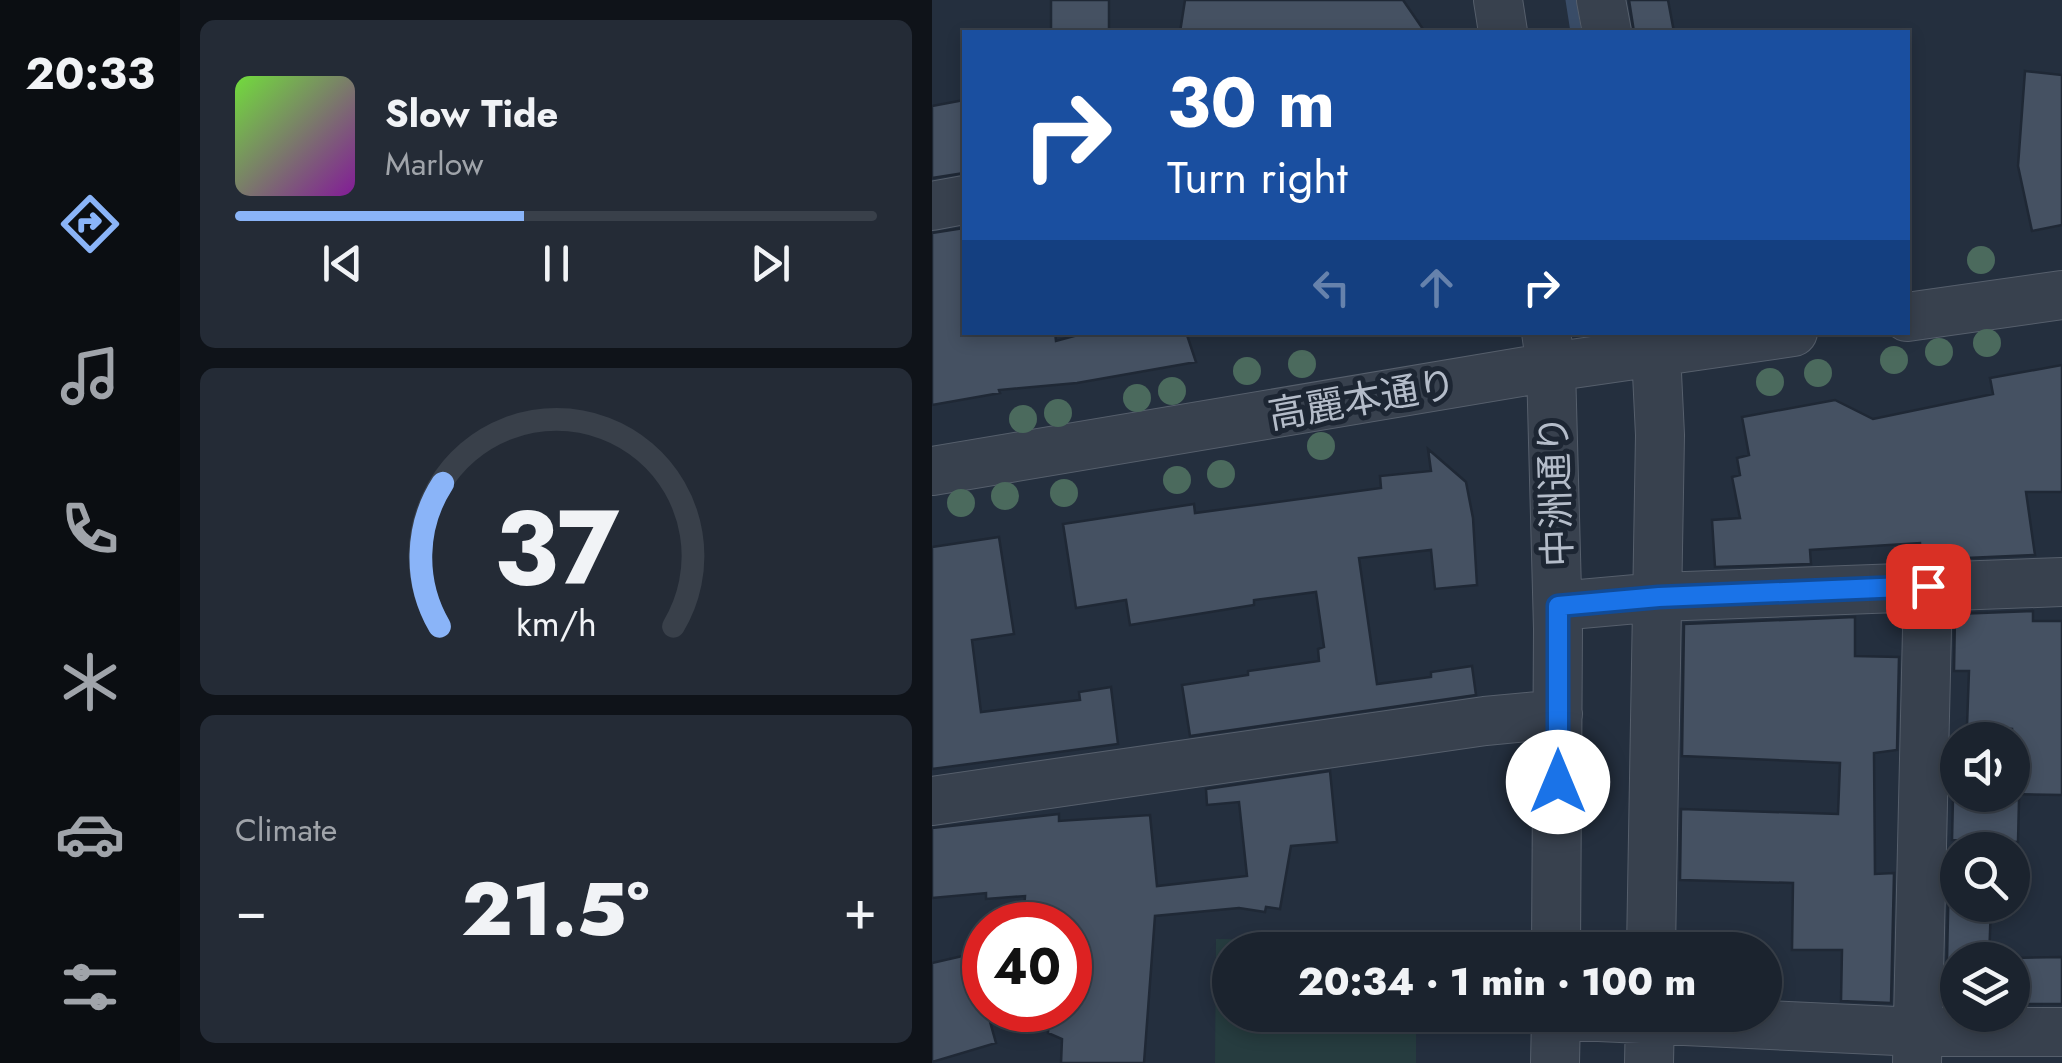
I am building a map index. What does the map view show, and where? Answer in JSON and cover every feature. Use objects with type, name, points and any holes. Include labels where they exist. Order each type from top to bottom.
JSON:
[{"type":"street","points":[[1498,0],[1504,30]]},
{"type":"street","points":[[1601,0],[1606,30]]},
{"type":"street","points":[[932,206],[962,200]]},
{"type":"street","points":[[1910,317],[2062,295]]},
{"type":"street","name":"高麗本通り","points":[[932,472],[1548,350],[1752,335]]},
{"type":"street","points":[[1652,932],[1659,597],[1656,342]]},
{"type":"street","name":"中洲通り","points":[[1548,350],[1558,606],[1556,932]]},
{"type":"street","points":[[1558,606],[1659,597],[2062,582]]},
{"type":"street","points":[[1918,1048],[1928,586]]},
{"type":"street","points":[[932,801],[1558,714]]},
{"type":"street","points":[[1555,1063],[1556,1032]]},
{"type":"street","points":[[1650,1032],[1918,1048],[2062,1032]]},
{"type":"green space","points":[[1215,1032],[1416,1032],[1416,1063],[1215,1063]]},
{"type":"building","points":[[1051,0],[1109,0],[1109,30],[1051,30]]},
{"type":"building","points":[[1185,0],[1403,0],[1424,30],[1180,30]]},
{"type":"building","points":[[1629,0],[1668,0],[1674,30],[1634,30]]},
{"type":"building","points":[[2025,71],[2062,75],[2062,225],[2032,231],[2018,166]]},
{"type":"building","points":[[962,100],[962,173],[932,178],[932,106]]},
{"type":"building","points":[[962,228],[962,335],[1055,335],[1056,341],[1078,335],[1187,335],[1196,362],[1077,383],[999,390],[1000,393],[932,405],[932,233]]},
{"type":"building","points":[[2062,365],[2062,492],[2026,492],[2035,555],[1921,560],[1920,543],[1810,550],[1811,564],[1715,567],[1712,520],[1740,518],[1732,477],[1740,475],[1737,458],[1749,455],[1742,417],[1835,400],[1873,419],[1993,394],[1990,378]]},
{"type":"building","points":[[1428,449],[1466,482],[1473,518],[1477,585],[1435,589],[1431,550],[1359,558],[1377,684],[1431,677],[1431,672],[1472,666],[1476,695],[1190,736],[1182,685],[1319,661],[1318,649],[1324,647],[1316,592],[1130,625],[1126,600],[1076,608],[1063,524],[1194,504],[1195,513],[1381,488],[1380,476],[1431,471]]},
{"type":"building","points":[[999,537],[1014,634],[972,640],[981,712],[1080,700],[1079,692],[1111,687],[1118,744],[932,769],[932,547]]},
{"type":"building","points":[[2033,611],[2033,621],[2062,621],[2062,795],[2030,794],[2030,722],[1967,722],[1969,671],[1954,671],[1955,614]]},
{"type":"building","points":[[1855,617],[1855,656],[1899,657],[1897,750],[1874,753],[1875,874],[1894,873],[1891,1003],[1841,1001],[1842,950],[1792,950],[1793,883],[1680,880],[1681,809],[1838,814],[1840,763],[1682,756],[1684,624]]},
{"type":"building","points":[[1330,771],[1337,842],[1291,846],[1280,909],[1266,907],[1265,912],[1239,908],[1155,916],[1144,1063],[1061,1063],[1062,1039],[1048,1032],[1092,1032],[1092,902],[1025,902],[1025,896],[986,899],[986,893],[932,898],[932,828],[1059,814],[1059,821],[1150,815],[1157,886],[1247,876],[1239,802],[1207,805],[1206,789]]},
{"type":"building","points":[[1953,812],[2019,812],[2018,832],[1952,832]]},
{"type":"building","points":[[1948,922],[1990,922],[1990,942],[1947,942]]},
{"type":"building","points":[[962,956],[962,1032],[993,1032],[996,1043],[932,1062],[932,963]]},
{"type":"building","points":[[2062,957],[2062,1004],[2030,1004],[2030,958]]},
{"type":"waterway","points":[[1571,0],[1576,30]]},
{"type":"route","points":[[1558,782],[1558,606],[1659,597],[1928,586]]}]
